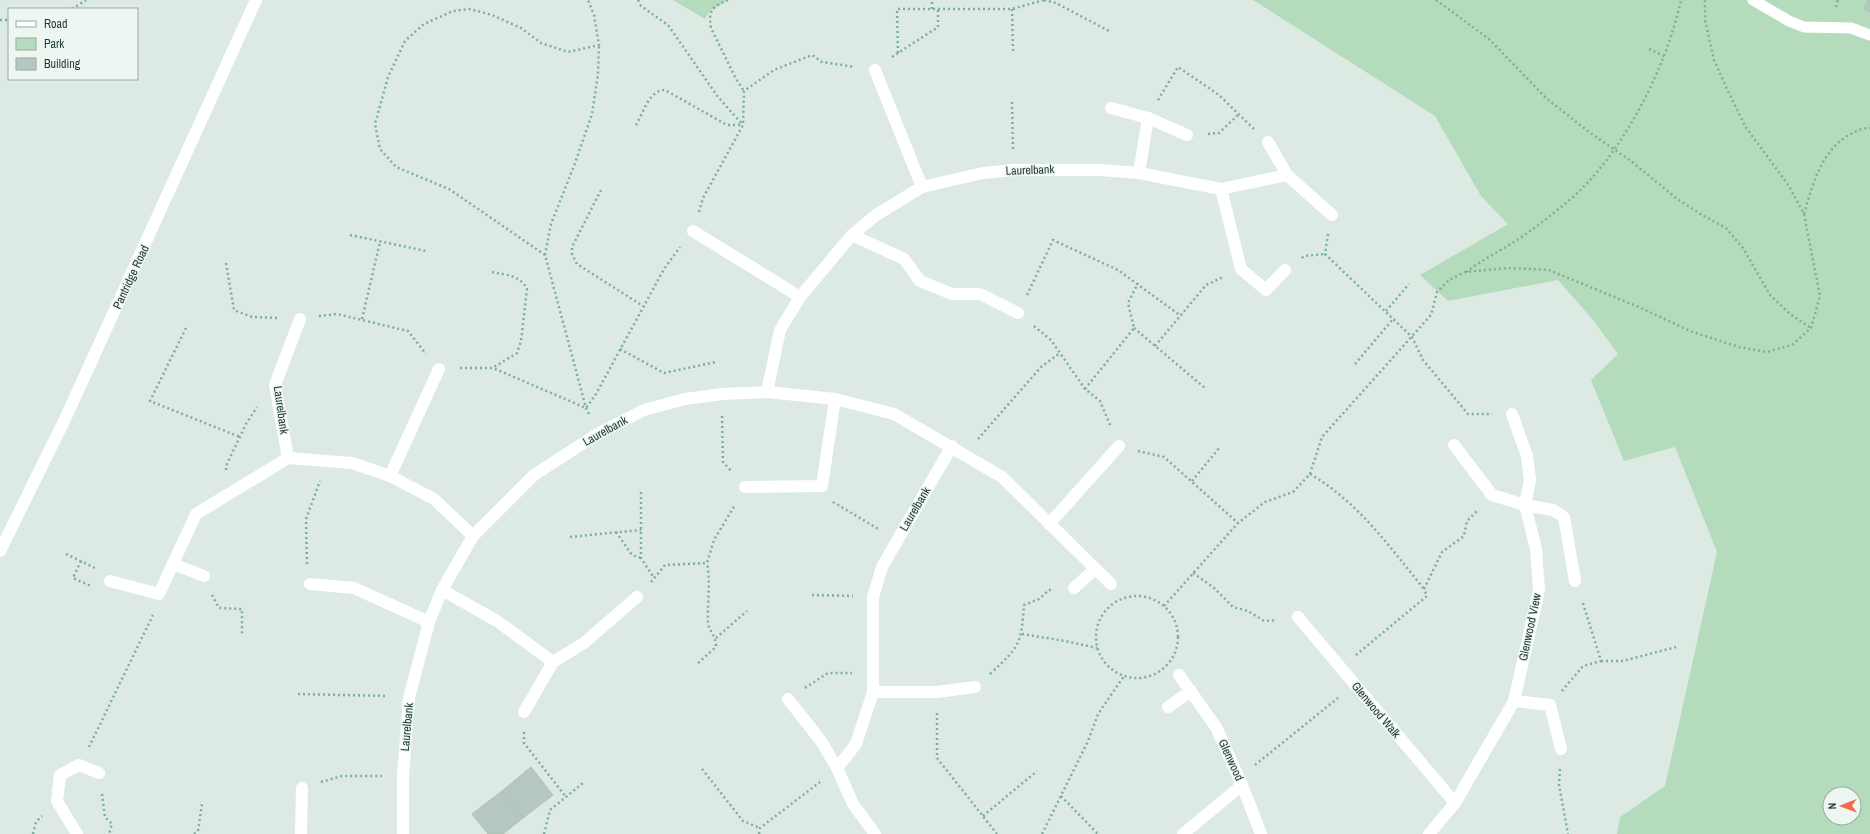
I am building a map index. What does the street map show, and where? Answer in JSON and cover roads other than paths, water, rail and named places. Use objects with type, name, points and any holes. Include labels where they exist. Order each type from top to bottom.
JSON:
[{"type":"street","name":"Pantridge Road","points":[[0,551],[66,417],[256,0]]},
{"type":"street","points":[[875,70],[922,187]]},
{"type":"street","points":[[1111,108],[1148,118],[1187,135]]},
{"type":"street","points":[[1139,173],[1148,118]]},
{"type":"street","points":[[1268,142],[1287,175],[1332,215]]},
{"type":"street","name":"Laurelbank","points":[[767,392],[780,330],[800,297],[852,236],[876,215],[922,187],[983,173],[1013,170],[1100,170],[1139,173],[1221,189],[1287,175]]},
{"type":"street","points":[[1221,189],[1241,269],[1266,290],[1285,270]]},
{"type":"street","points":[[694,231],[800,297]]},
{"type":"street","points":[[852,236],[904,259],[920,281],[952,294],[980,294],[1018,313]]},
{"type":"street","name":"Laurelbank","points":[[288,458],[275,385],[300,319]]},
{"type":"street","points":[[390,476],[439,369]]},
{"type":"street","name":"Laurelbank","points":[[403,834],[403,776],[409,698],[429,622],[442,590],[473,536],[534,475],[600,433],[644,410],[685,399],[722,394],[767,392],[835,399],[894,414],[952,446],[1002,477],[1111,584]]},
{"type":"street","points":[[745,487],[822,486],[835,399]]},
{"type":"street","name":"Glenwood View","points":[[1429,834],[1455,803],[1514,701],[1539,590],[1536,549],[1525,505],[1530,480],[1527,456],[1512,414]]},
{"type":"street","points":[[1454,445],[1492,495],[1525,505],[1553,510],[1564,518],[1575,581]]},
{"type":"street","name":"Laurelbank","points":[[837,768],[856,744],[873,692],[874,597],[882,567],[952,446]]},
{"type":"street","points":[[1049,524],[1119,446]]},
{"type":"street","points":[[110,581],[159,594],[196,514],[288,458],[352,463],[390,476],[434,499],[473,536]]},
{"type":"street","points":[[173,564],[204,576]]},
{"type":"street","points":[[1074,588],[1095,569]]},
{"type":"street","points":[[310,584],[354,588],[429,622]]},
{"type":"street","points":[[442,590],[497,621],[553,662]]},
{"type":"street","points":[[524,712],[553,662],[584,643],[637,597]]},
{"type":"street","name":"Glenwood Walk","points":[[1298,617],[1455,803]]},
{"type":"street","name":"Glenwood","points":[[1179,675],[1216,727],[1241,781],[1261,834]]},
{"type":"street","points":[[873,692],[937,692],[975,687]]},
{"type":"street","points":[[1168,706],[1191,691]]},
{"type":"street","points":[[788,699],[821,741],[837,768],[853,804],[875,834]]},
{"type":"street","points":[[1514,701],[1550,705],[1561,749]]},
{"type":"street","points":[[77,834],[57,801],[60,775],[79,765],[99,773]]},
{"type":"street","points":[[1183,834],[1241,781]]},
{"type":"street","points":[[301,834],[302,788]]},
{"type":"lane","points":[[1753,0],[1788,21],[1804,27],[1851,28],[1870,35]]}]
